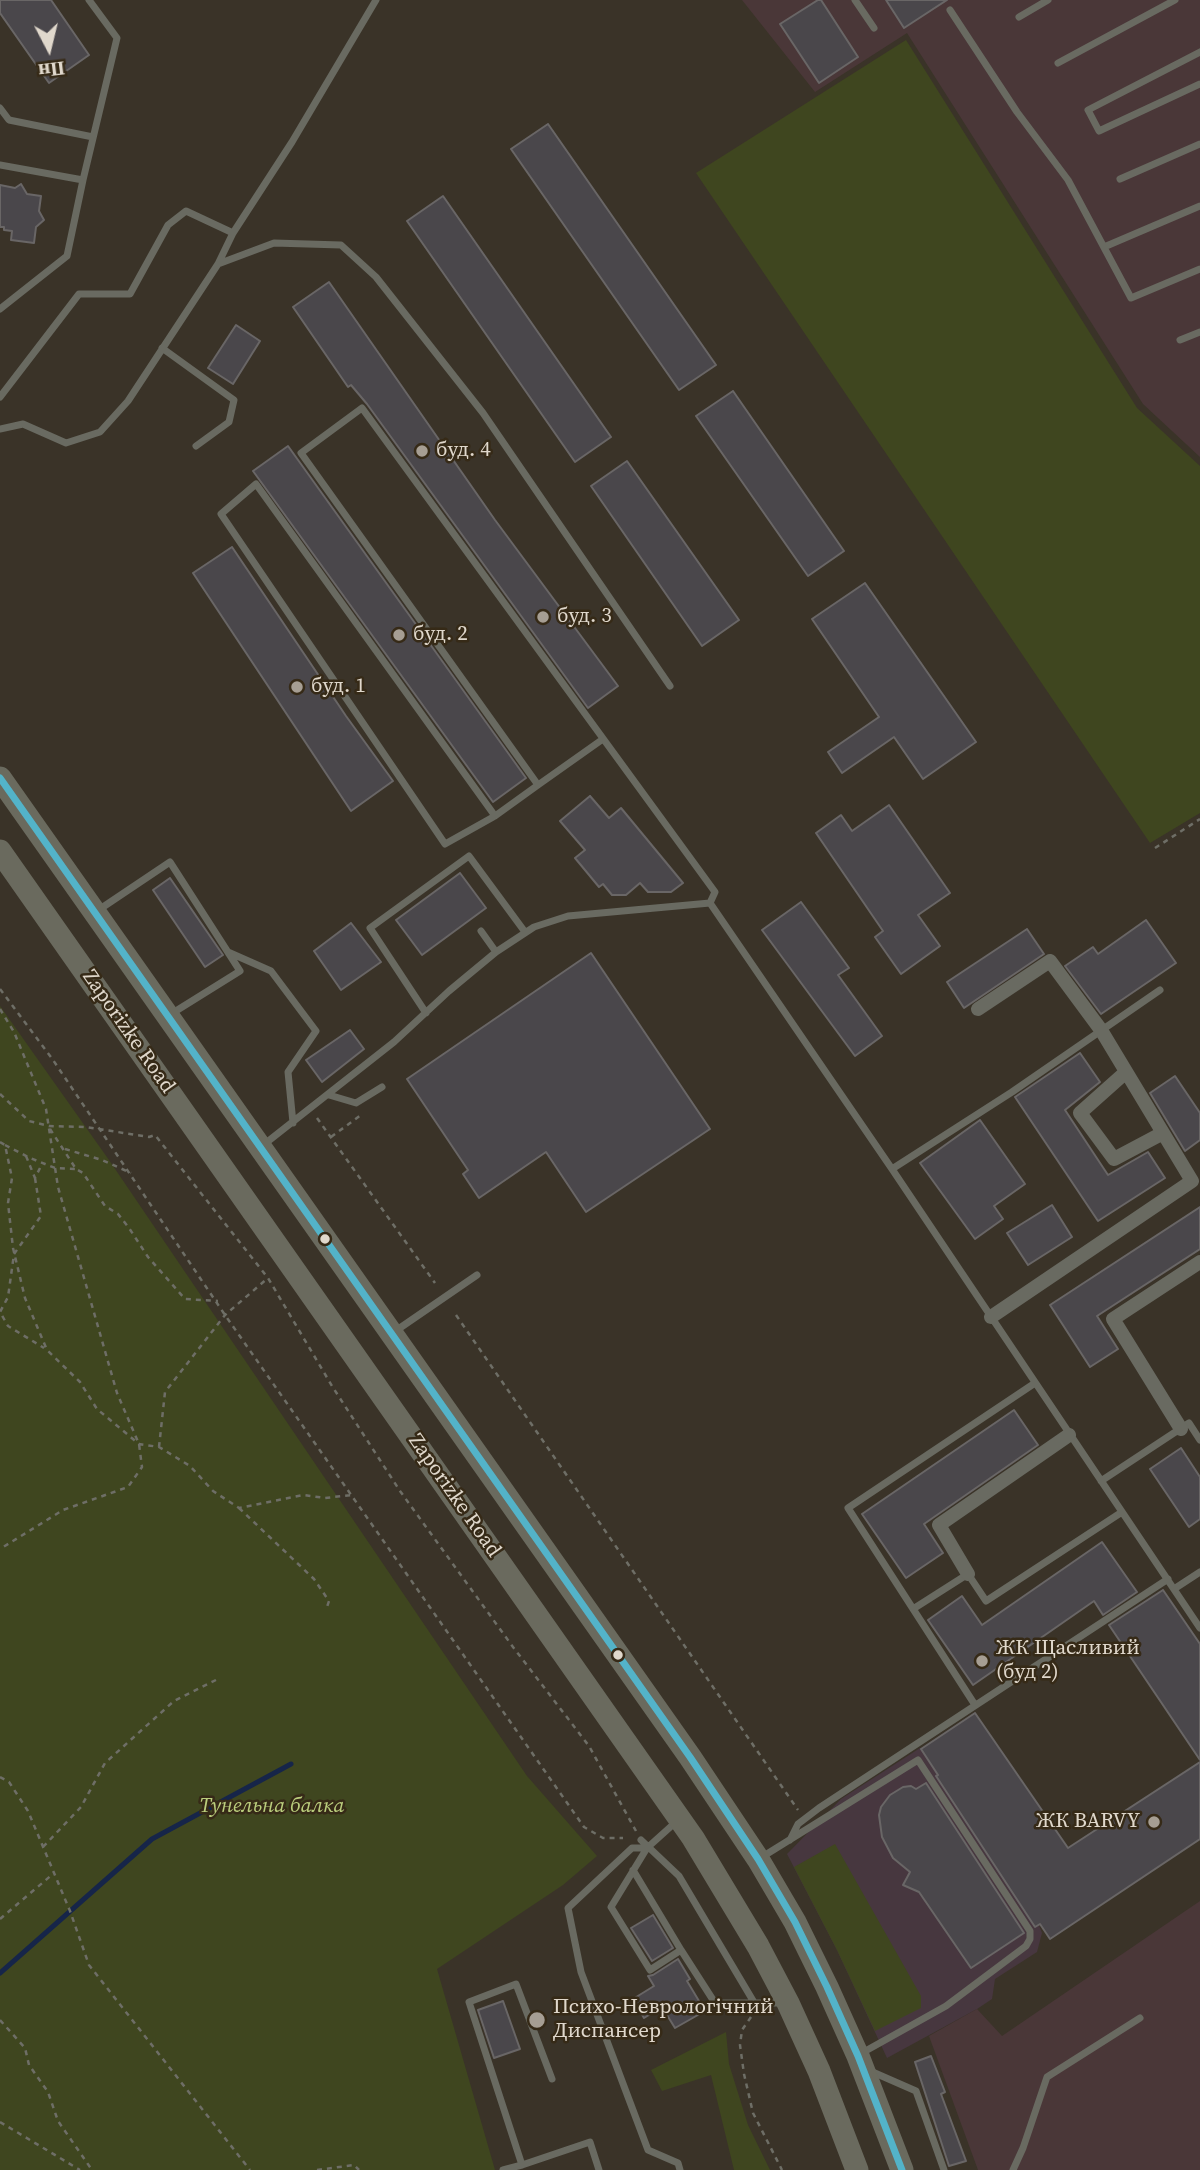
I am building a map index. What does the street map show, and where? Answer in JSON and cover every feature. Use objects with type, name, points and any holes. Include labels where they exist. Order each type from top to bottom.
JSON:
[{"type":"main road","name":"Zaporizke Road","points":[[0,778],[690,1757],[758,1859],[795,1922],[860,2061],[902,2170]]},
{"type":"main road","name":"Zaporizke Road","points":[[0,851],[680,1818],[758,1946],[788,2003],[819,2071],[857,2170]]},
{"type":"street","points":[[978,1009],[1050,961],[1101,1030],[1192,1181],[991,1317]]},
{"type":"street","points":[[1126,1072],[1080,1113],[1114,1159],[1163,1133]]},
{"type":"street","points":[[1181,1429],[1113,1319],[1200,1262]]},
{"type":"street","points":[[968,1574],[939,1525],[1069,1434]]},
{"type":"lane","points":[[0,296],[3,306],[67,256],[117,38],[89,0]]},
{"type":"lane","points":[[0,429],[23,424],[66,443],[100,432],[128,401],[218,264],[233,233],[292,142],[376,0]]},
{"type":"lane","points":[[855,0],[874,28]]},
{"type":"lane","points":[[1019,17],[1048,0]]},
{"type":"lane","points":[[1058,63],[1175,0]]},
{"type":"lane","points":[[950,10],[1017,112],[1068,180],[1131,298],[1200,269]]},
{"type":"lane","points":[[1199,52],[1088,110],[1098,131],[1200,84]]},
{"type":"lane","points":[[0,108],[9,120],[93,137]]},
{"type":"lane","points":[[1121,179],[1200,144]]},
{"type":"lane","points":[[0,165],[83,180]]},
{"type":"lane","points":[[1104,247],[1200,206]]},
{"type":"lane","points":[[0,397],[79,294],[130,294],[168,225],[186,211],[233,233]]},
{"type":"lane","points":[[218,264],[274,243],[341,245],[376,277],[483,412],[670,686]]},
{"type":"lane","points":[[1180,340],[1200,331]]},
{"type":"lane","points":[[163,348],[234,400],[229,422],[196,446]]},
{"type":"lane","points":[[538,785],[301,453],[362,408],[715,892],[710,903]]},
{"type":"lane","points":[[495,816],[256,484],[220,514],[445,844],[495,816],[603,739]]},
{"type":"lane","points":[[426,1013],[370,928],[469,856],[525,932]]},
{"type":"lane","points":[[94,912],[170,862],[240,971],[168,1017]]},
{"type":"lane","points":[[260,1147],[394,1042],[496,951],[525,932],[553,919],[568,916],[710,903]]},
{"type":"lane","points":[[710,903],[1200,1628]]},
{"type":"lane","points":[[481,931],[496,951]]},
{"type":"lane","points":[[228,952],[271,971],[316,1031],[288,1072],[293,1123]]},
{"type":"lane","points":[[892,1169],[1012,1092],[1160,990]]},
{"type":"lane","points":[[329,1095],[356,1103],[382,1087]]},
{"type":"lane","points":[[391,1334],[477,1275]]},
{"type":"lane","points":[[975,1705],[848,1508],[1035,1383]]},
{"type":"lane","points":[[1101,1481],[1189,1423],[1200,1440]]},
{"type":"lane","points":[[913,1609],[968,1574],[986,1601],[1122,1512]]},
{"type":"lane","points":[[1174,1589],[1200,1572]]},
{"type":"lane","points":[[789,1842],[798,1824],[819,1808],[1168,1580]]},
{"type":"lane","points":[[758,1859],[918,1760],[1030,1931],[1026,1946],[946,2006],[860,2061],[916,2091],[944,2170]]},
{"type":"lane","points":[[680,1818],[648,1847],[611,1908],[650,1970],[681,1950]]},
{"type":"lane","points":[[641,1840],[680,1876],[755,2004]]},
{"type":"lane","points":[[648,1847],[632,1848],[568,1908],[581,1972],[648,2151],[678,2163],[680,2170]]},
{"type":"lane","points":[[633,1870],[715,2003],[788,2003]]},
{"type":"lane","points":[[522,2165],[469,2002],[516,1984],[552,2079]]},
{"type":"lane","points":[[1013,2170],[1046,2077],[1140,2018]]},
{"type":"lane","points":[[503,2170],[590,2143],[600,2170]]},
{"type":"path","points":[[1155,848],[1200,819]]},
{"type":"path","points":[[0,989],[101,1130],[131,1173],[225,1315],[584,1828],[603,1838],[641,1840],[589,1746],[513,1647],[400,1491],[332,1386],[268,1278],[155,1135],[149,1137],[101,1130],[86,1127],[48,1126],[29,1121],[0,1094]]},
{"type":"path","points":[[0,1009],[14,1032],[46,1109],[58,1187],[117,1393],[139,1444],[142,1467],[128,1488],[63,1510],[0,1549]]},
{"type":"path","points":[[310,1110],[435,1283]]},
{"type":"path","points":[[331,1137],[364,1114]]},
{"type":"path","points":[[48,1126],[76,1169]]},
{"type":"path","points":[[0,1142],[55,1168],[76,1169],[83,1173],[105,1206],[118,1214],[148,1257],[185,1299],[218,1301]]},
{"type":"path","points":[[5,1144],[12,1178],[8,1203],[14,1254],[25,1298],[47,1350]]},
{"type":"path","points":[[65,1149],[102,1160],[131,1173]]},
{"type":"path","points":[[26,1156],[35,1178],[41,1216],[14,1254],[8,1297],[0,1312],[8,1326],[47,1350],[80,1382],[97,1409],[139,1444],[159,1447],[190,1466],[213,1491],[239,1508],[314,1579],[329,1601],[326,1610]]},
{"type":"path","points":[[35,1178],[42,1163]]},
{"type":"path","points":[[159,1447],[166,1392],[225,1315],[268,1278]]},
{"type":"path","points":[[456,1315],[802,1816]]},
{"type":"path","points":[[239,1508],[303,1495],[325,1498],[352,1495]]},
{"type":"path","points":[[43,1847],[81,1807],[105,1763],[174,1701],[218,1679]]},
{"type":"path","points":[[0,1777],[9,1782],[29,1811],[89,1965],[250,2170]]},
{"type":"path","points":[[0,1919],[54,1873]]},
{"type":"path","points":[[755,2004],[756,2010],[742,2030],[741,2054],[753,2113],[782,2170]]},
{"type":"path","points":[[0,2020],[25,2048],[29,2065],[48,2092],[58,2120],[92,2170]]},
{"type":"path","points":[[0,2122],[80,2170]]},
{"type":"path","points":[[317,2170],[354,2165],[359,2170]]},
{"type":"shaded area","points":[[742,0],[1200,0],[1200,457],[1143,404],[907,33],[815,92]]},
{"type":"shaded area","points":[[920,1748],[1036,1918],[1042,1933],[1037,1952],[995,1979],[992,1999],[887,2058],[837,1950],[787,1854],[841,1799]]},
{"type":"shaded area","points":[[1200,1901],[1200,2170],[978,2170],[929,2036],[977,2009],[1002,2036]]},
{"type":"green space","points":[[906,40],[1137,408],[1200,466],[1200,813],[1150,843],[696,173]]},
{"type":"green space","name":"Тунельна балка","points":[[0,1006],[109,1160],[527,1776],[597,1856],[563,1885],[437,1969],[495,2170],[0,2170]]},
{"type":"green space","points":[[835,1844],[921,1996],[921,2008],[875,2031],[794,1867]]},
{"type":"green space","points":[[726,2032],[729,2064],[748,2125],[770,2170],[734,2170],[711,2075],[662,2091],[651,2070]]},
{"type":"building","points":[[0,0],[51,0],[89,55],[49,83],[0,13]]},
{"type":"building","points":[[821,0],[858,57],[819,83],[780,24]]},
{"type":"building","points":[[886,0],[947,0],[904,28]]},
{"type":"building","points":[[548,124],[716,365],[679,390],[511,149]]},
{"type":"building","points":[[21,184],[27,194],[41,196],[39,211],[44,220],[36,227],[34,243],[11,240],[12,231],[0,227],[0,185],[15,188]]},
{"type":"building","points":[[443,196],[611,437],[575,462],[407,221]]},
{"type":"building","points":[[329,282],[495,520],[618,686],[588,708],[367,404],[351,385],[348,387],[293,307]]},
{"type":"building","points":[[236,325],[260,341],[233,384],[208,368]]},
{"type":"building","points":[[733,391],[844,551],[808,576],[696,416]]},
{"type":"building","name":"буд. 2","points":[[288,446],[526,778],[493,802],[253,471]]},
{"type":"building","points":[[627,461],[739,620],[702,646],[591,486]]},
{"type":"building","name":"буд. 1","points":[[232,547],[393,781],[351,811],[193,573]]},
{"type":"building","points":[[865,583],[976,742],[923,779],[894,737],[842,773],[828,752],[879,717],[812,619]]},
{"type":"building","points":[[590,796],[609,818],[621,808],[683,883],[671,892],[648,892],[640,883],[626,895],[612,895],[603,884],[599,887],[575,858],[585,850],[560,821]]},
{"type":"building","points":[[889,805],[950,893],[918,915],[940,946],[901,974],[875,937],[883,931],[816,833],[841,815],[852,831]]},
{"type":"building","points":[[460,873],[486,908],[422,955],[396,920]]},
{"type":"building","points":[[170,878],[223,955],[205,967],[153,890]]},
{"type":"building","points":[[801,902],[849,968],[838,975],[882,1036],[855,1056],[762,930]]},
{"type":"building","points":[[1146,920],[1176,963],[1101,1014],[1065,966],[1093,947],[1098,954]]},
{"type":"building","points":[[351,923],[381,962],[341,990],[314,951]]},
{"type":"building","points":[[1027,929],[1044,954],[964,1008],[947,982]]},
{"type":"building","points":[[591,953],[710,1129],[586,1212],[546,1152],[479,1198],[463,1174],[468,1170],[407,1079]]},
{"type":"building","points":[[350,1030],[364,1049],[322,1082],[306,1060]]},
{"type":"building","points":[[1080,1053],[1100,1082],[1065,1110],[1108,1175],[1148,1152],[1165,1178],[1098,1221],[1015,1097]]},
{"type":"building","points":[[1175,1076],[1200,1113],[1200,1140],[1185,1151],[1150,1093]]},
{"type":"building","points":[[980,1120],[1025,1184],[994,1206],[1003,1219],[975,1239],[920,1163]]},
{"type":"building","points":[[1052,1205],[1072,1237],[1028,1265],[1007,1233]]},
{"type":"building","points":[[1200,1207],[1200,1249],[1097,1316],[1118,1349],[1090,1367],[1050,1305]]},
{"type":"building","points":[[1014,1410],[1038,1445],[924,1524],[943,1553],[906,1578],[862,1514]]},
{"type":"building","points":[[1181,1448],[1200,1477],[1200,1519],[1189,1527],[1150,1469]]},
{"type":"building","points":[[1102,1542],[1137,1592],[1103,1615],[1094,1601],[973,1685],[928,1620],[962,1596],[982,1625]]},
{"type":"building","points":[[1163,1590],[1200,1644],[1200,1760],[1109,1625]]},
{"type":"building","name":"ЖК BARVY","points":[[975,1713],[1068,1848],[1200,1762],[1200,1839],[1050,1939],[1040,1924],[1035,1927],[921,1749]]},
{"type":"building","points":[[926,1783],[1024,1933],[971,1968],[919,1892],[903,1885],[910,1872],[893,1858],[882,1837],[879,1815],[881,1807],[890,1795],[903,1787],[911,1786],[916,1789]]},
{"type":"building","points":[[653,1915],[673,1948],[652,1961],[631,1928]]},
{"type":"building","points":[[678,1959],[690,1979],[687,1981],[705,2011],[675,2028],[662,2007],[644,2018],[633,1999],[654,1986],[648,1976]]},
{"type":"building","points":[[503,2001],[520,2049],[494,2058],[478,2010]]},
{"type":"building","points":[[931,2056],[945,2092],[941,2094],[966,2161],[949,2166],[915,2062]]},
{"type":"waterway","points":[[0,1973],[152,1839],[291,1764]]},
{"type":"transit line","points":[[0,778],[690,1757],[758,1859],[795,1922],[827,1987],[858,2056],[902,2170]]},
{"type":"place","name":"буд. 4","points":[[422,451]]},
{"type":"place","name":"буд. 3","points":[[543,617]]},
{"type":"place","name":"буд. 2","points":[[399,635]]},
{"type":"place","name":"буд. 1","points":[[297,687]]},
{"type":"place","name":"ЖК Щасливий (буд 2)","points":[[982,1661]]},
{"type":"place","name":"ЖК BARVY","points":[[1154,1822]]},
{"type":"place","name":"Психо-Неврологічний Диспансер","points":[[537,2020]]}]
